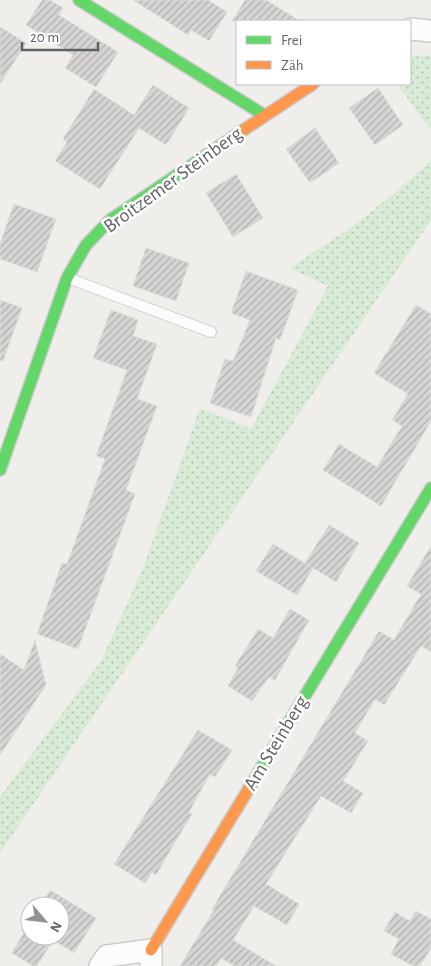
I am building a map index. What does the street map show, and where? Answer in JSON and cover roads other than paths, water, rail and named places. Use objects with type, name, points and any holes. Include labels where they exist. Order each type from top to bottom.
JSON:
[{"type":"street","points":[[79,0],[264,115]]},
{"type":"street","points":[[411,29],[431,31]]},
{"type":"street","name":"Broitzemer Steinberg","points":[[0,470],[67,278],[86,245],[110,220],[311,85]]},
{"type":"street","name":"Am Steinberg","points":[[100,966],[107,956],[151,958],[431,488]]},
{"type":"lane","points":[[67,278],[211,332]]}]
